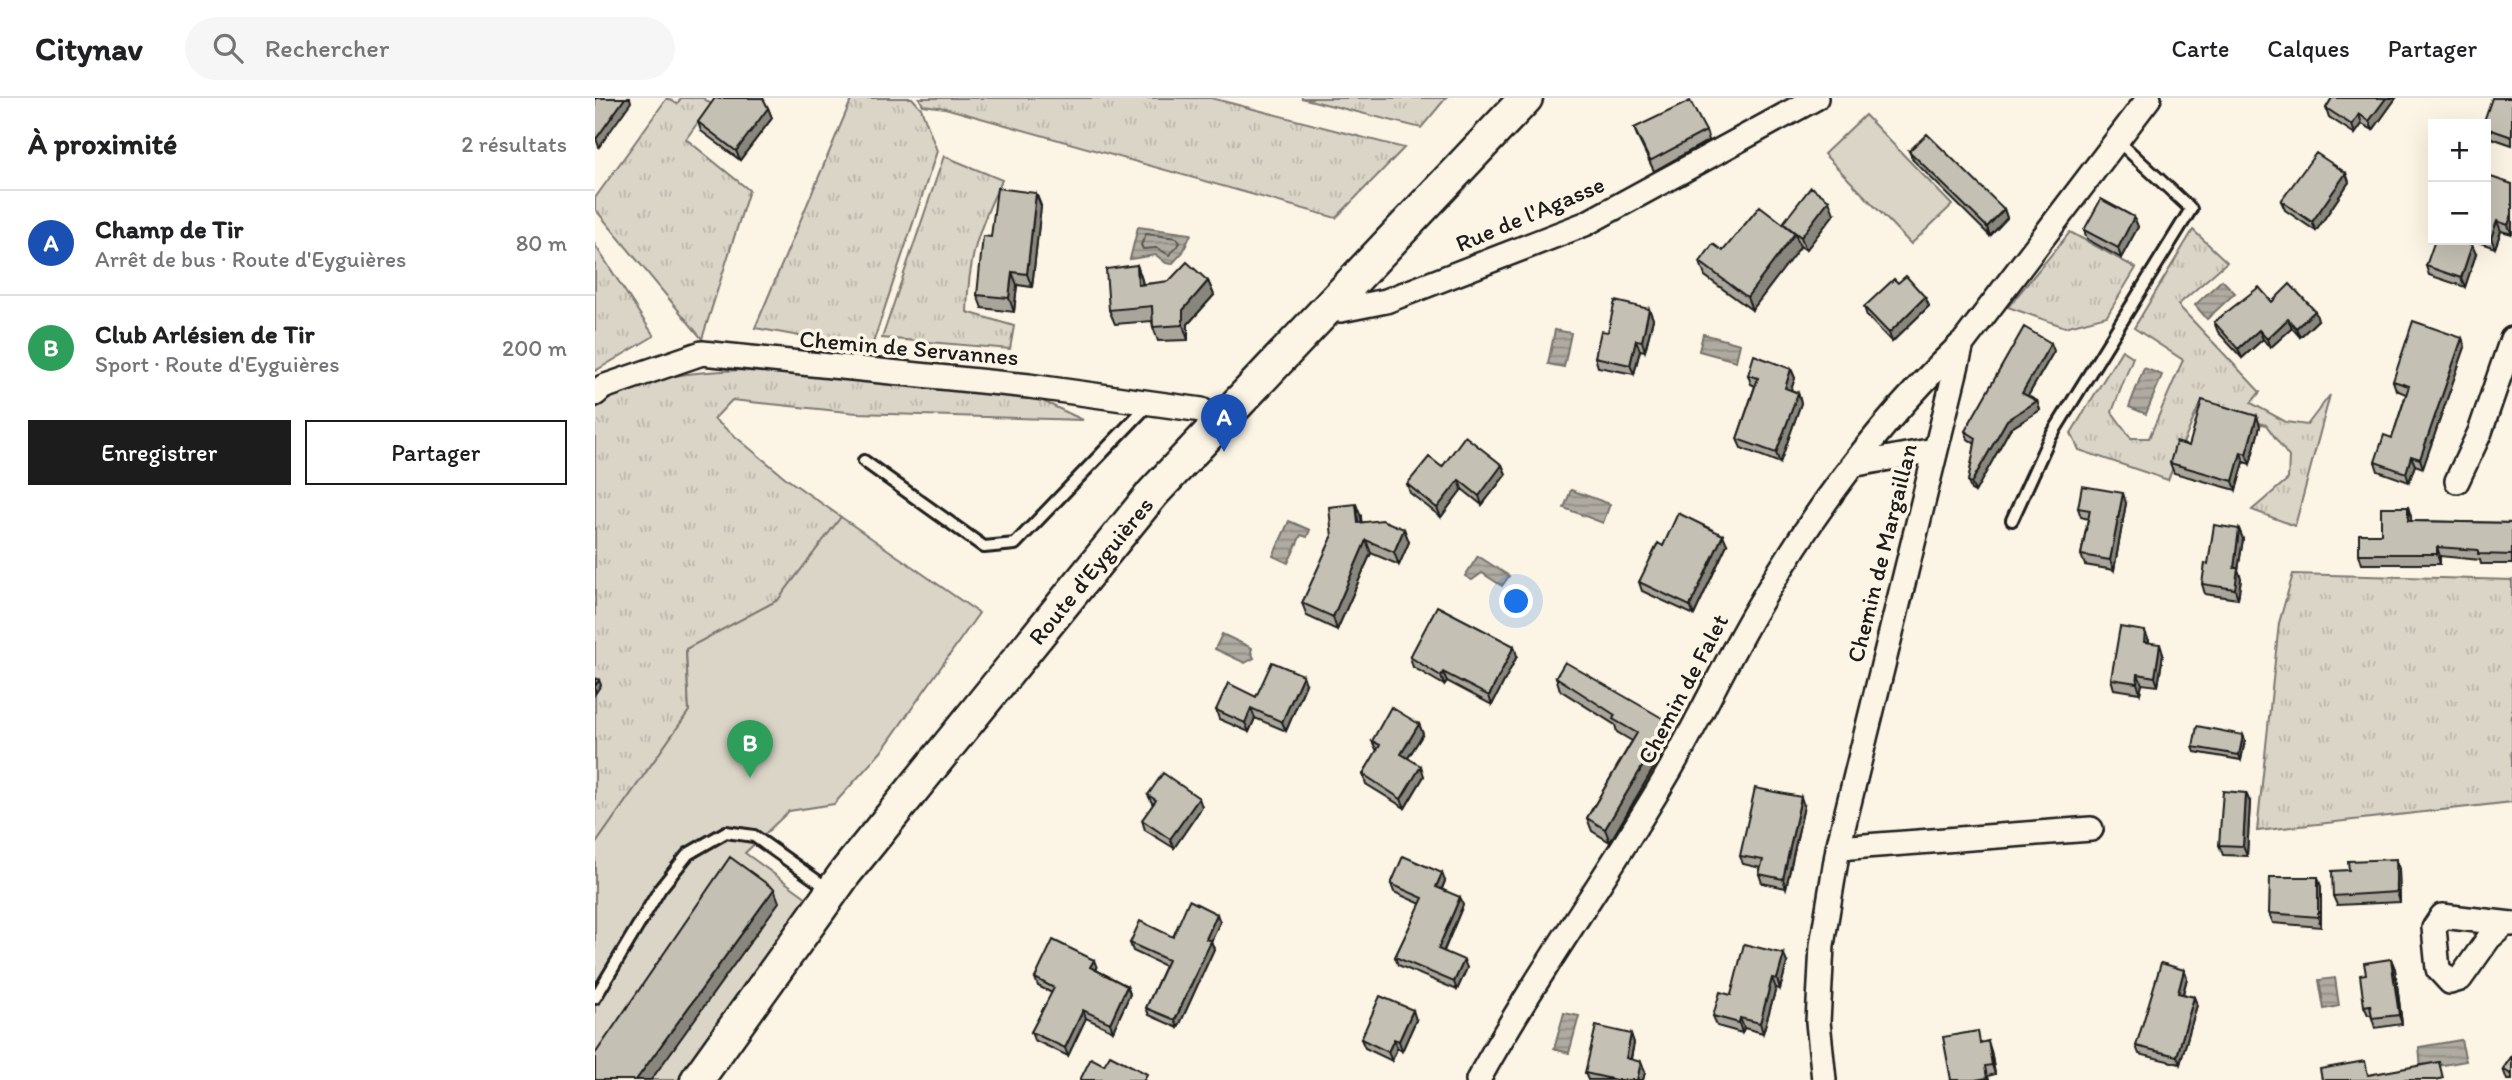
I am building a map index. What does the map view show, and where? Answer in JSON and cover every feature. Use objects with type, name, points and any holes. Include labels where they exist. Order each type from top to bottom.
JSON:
[{"type":"main road","name":"Route d'Eyguières","points":[[697,1080],[832,892],[1153,493],[1526,98]]},
{"type":"street","name":"Rue de l'Agasse","points":[[1329,309],[1341,310],[1386,301],[1585,224],[1816,98]]},
{"type":"street","name":"Chemin de Margaillan","points":[[1824,1080],[1818,1022],[1822,945],[1838,848],[1962,344],[2149,98]]},
{"type":"street","points":[[2457,481],[2480,432],[2512,340]]},
{"type":"street","name":"Chemin de Falet","points":[[1478,1080],[1510,1023],[1671,769],[1755,611],[1817,514],[1901,403],[1962,344]]},
{"type":"street","name":"Chemin de Servannes","points":[[595,394],[603,387],[702,353],[1029,386],[1202,410],[1219,425]]},
{"type":"street","points":[[1857,464],[1934,450]]},
{"type":"street","points":[[1838,848],[2091,829]]},
{"type":"lane","points":[[2012,520],[2048,441],[2191,209],[2117,141]]},
{"type":"lane","points":[[865,461],[984,547],[1015,544],[1150,403]]},
{"type":"lane","points":[[595,998],[660,889],[688,855],[726,832],[754,836],[832,892]]},
{"type":"green space","points":[[667,98],[677,104],[681,98],[703,98],[711,104],[686,139],[749,190],[702,339],[595,209],[595,198]]},
{"type":"green space","points":[[852,98],[912,98],[921,108],[937,151],[871,349],[755,328]]},
{"type":"green space","points":[[919,98],[1211,98],[1404,148],[1336,218],[945,108],[923,105]]},
{"type":"green space","points":[[1301,98],[1446,98],[1421,128]]},
{"type":"green space","points":[[1865,115],[1952,205],[1911,244],[1824,154]]},
{"type":"green space","points":[[944,156],[1002,180],[987,213],[972,259],[967,312],[1014,326],[1010,349],[882,338]]},
{"type":"green space","points":[[2193,230],[2227,262],[2178,305],[2260,392],[2251,403],[2286,422],[2307,425],[2330,395],[2295,526],[2252,510],[2288,479],[2289,457],[2266,425],[2198,408],[2168,480],[2079,450],[2071,433],[2122,350],[2133,357],[2112,412],[2131,438],[2149,438],[2183,360],[2134,328]]},
{"type":"green space","points":[[2070,232],[2136,268],[2107,316],[2065,327],[2008,307]]},
{"type":"green space","points":[[595,245],[654,336],[595,371]]},
{"type":"green space","points":[[750,370],[1030,395],[1083,420],[857,413],[732,400],[714,419],[787,479],[841,517],[778,600],[686,649],[689,711],[595,845],[595,409],[630,389],[649,382],[689,374]]},
{"type":"green space","points":[[841,517],[979,613],[881,752],[834,804],[789,811],[745,853],[807,898],[678,1080],[595,1080],[595,845],[689,711],[686,649],[778,600]]},
{"type":"green space","points":[[2293,574],[2512,580],[2512,802],[2257,831],[2279,623]]},
{"type":"water","points":[[1138,227],[1191,234],[1183,252],[1172,264],[1156,255],[1130,259]]},
{"type":"water","points":[[2222,280],[2235,293],[2207,319],[2195,305]]},
{"type":"water","points":[[1555,330],[1571,333],[1564,367],[1548,364]]},
{"type":"water","points":[[1703,334],[1740,344],[1736,361],[1699,351]]},
{"type":"water","points":[[2144,368],[2162,375],[2146,414],[2129,407]]},
{"type":"water","points":[[1571,490],[1610,504],[1603,523],[1564,508]]},
{"type":"water","points":[[1289,521],[1310,530],[1307,537],[1301,535],[1288,563],[1273,556]]},
{"type":"water","points":[[1478,556],[1509,576],[1502,586],[1482,573],[1472,580],[1465,576]]},
{"type":"water","points":[[1222,634],[1252,648],[1254,658],[1245,663],[1215,649]]},
{"type":"water","points":[[2335,978],[2339,1006],[2324,1009],[2319,980]]},
{"type":"water","points":[[1564,1013],[1579,1016],[1569,1053],[1554,1049]]},
{"type":"water","points":[[2461,1040],[2466,1061],[2421,1069],[2419,1047]]},
{"type":"building","points":[[595,98],[625,98],[596,139],[595,138]]},
{"type":"building","points":[[715,98],[763,98],[768,108],[736,151],[698,122]]},
{"type":"building","points":[[2332,98],[2386,98],[2369,121],[2359,114],[2352,125],[2326,108]]},
{"type":"building","points":[[2492,98],[2512,98],[2512,137],[2491,130],[2491,119],[2485,119]]},
{"type":"building","points":[[1690,101],[1706,131],[1650,161],[1634,128]]},
{"type":"building","points":[[1927,134],[2004,209],[1987,227],[1909,151]]},
{"type":"building","points":[[2316,153],[2346,173],[2312,222],[2281,201]]},
{"type":"building","points":[[2491,177],[2512,184],[2512,214],[2508,225],[2497,221],[2491,238]]},
{"type":"building","points":[[1811,187],[1829,200],[1801,237],[1783,223]]},
{"type":"building","points":[[997,188],[1036,193],[1027,274],[1012,272],[1009,298],[977,295],[983,236],[991,237]]},
{"type":"building","points":[[2101,199],[2134,217],[2118,248],[2084,230]]},
{"type":"building","points":[[1760,206],[1795,233],[1747,297],[1700,262],[1713,244],[1723,251]]},
{"type":"building","points":[[2433,245],[2472,245],[2461,278],[2426,266]]},
{"type":"building","points":[[1187,262],[1208,281],[1183,310],[1183,325],[1153,327],[1152,306],[1109,310],[1106,269],[1137,265],[1138,285],[1169,281]]},
{"type":"building","points":[[1906,276],[1925,297],[1889,333],[1864,307],[1894,279],[1898,283]]},
{"type":"building","points":[[2290,284],[2315,311],[2296,328],[2288,319],[2267,339],[2259,330],[2238,349],[2214,322],[2259,287],[2272,302]]},
{"type":"building","points":[[1615,301],[1649,309],[1642,341],[1636,340],[1630,365],[1595,357],[1601,331],[1608,332]]},
{"type":"building","points":[[2413,321],[2462,338],[2420,459],[2411,456],[2406,473],[2375,462],[2384,435],[2392,438],[2409,386],[2393,381]]},
{"type":"building","points":[[2024,327],[2051,343],[2022,393],[2037,401],[2007,420],[1971,483],[1968,482],[1976,438],[1965,431]]},
{"type":"building","points":[[1754,355],[1791,369],[1785,388],[1798,393],[1776,453],[1737,439],[1758,378],[1748,375]]},
{"type":"building","points":[[2202,400],[2257,416],[2246,454],[2241,452],[2233,481],[2170,463],[2176,442],[2189,446]]},
{"type":"building","points":[[1465,436],[1502,465],[1479,496],[1459,480],[1437,508],[1407,484],[1429,457],[1442,467]]},
{"type":"building","points":[[2082,486],[2123,493],[2110,560],[2081,555],[2090,510],[2078,508]]},
{"type":"building","points":[[1356,504],[1358,523],[1382,520],[1404,529],[1394,552],[1366,540],[1333,617],[1302,603],[1332,537],[1329,507]]},
{"type":"building","points":[[2381,507],[2408,507],[2408,521],[2512,523],[2512,555],[2478,554],[2478,550],[2437,547],[2437,554],[2359,554],[2359,534],[2381,534]]},
{"type":"building","points":[[1678,513],[1723,535],[1690,606],[1639,582],[1658,543],[1663,546]]},
{"type":"building","points":[[2214,525],[2239,529],[2234,568],[2238,568],[2235,589],[2202,584]]},
{"type":"building","points":[[1437,606],[1514,646],[1489,696],[1443,672],[1441,676],[1410,657]]},
{"type":"building","points":[[2120,627],[2145,631],[2144,642],[2160,644],[2155,677],[2138,674],[2137,683],[2111,679]]},
{"type":"building","points":[[1272,662],[1303,675],[1282,722],[1251,708],[1245,723],[1216,710],[1228,683],[1256,697]]},
{"type":"building","points":[[1565,662],[1669,722],[1605,829],[1587,818],[1637,733],[1613,719],[1615,715],[1556,677]]},
{"type":"building","points":[[1391,707],[1419,724],[1401,754],[1421,766],[1401,799],[1363,774],[1380,745],[1372,741]]},
{"type":"building","points":[[2197,726],[2243,735],[2239,755],[2193,747]]},
{"type":"building","points":[[1163,773],[1199,798],[1170,839],[1142,820],[1156,800],[1148,795]]},
{"type":"building","points":[[1755,788],[1801,797],[1783,879],[1759,874],[1763,860],[1740,856]]},
{"type":"building","points":[[2223,791],[2246,793],[2243,846],[2219,845]]},
{"type":"building","points":[[1403,856],[1442,873],[1436,887],[1460,897],[1438,949],[1464,960],[1454,982],[1395,957],[1423,898],[1391,884]]},
{"type":"building","points":[[730,857],[774,889],[636,1080],[595,1080],[595,1054]]},
{"type":"building","points":[[2396,859],[2397,892],[2333,896],[2332,871],[2349,870],[2348,861]]},
{"type":"building","points":[[2270,877],[2318,877],[2318,917],[2269,913]]},
{"type":"building","points":[[1189,900],[1217,914],[1206,939],[1211,941],[1175,1020],[1146,1008],[1168,960],[1130,943],[1140,921],[1173,937]]},
{"type":"building","points":[[1053,940],[1094,960],[1090,967],[1127,986],[1110,1023],[1083,1010],[1065,1048],[1031,1032],[1054,988],[1035,978]]},
{"type":"building","points":[[1744,944],[1784,954],[1777,979],[1772,978],[1760,1023],[1740,1018],[1739,1023],[1713,1016],[1720,992],[1731,995]]},
{"type":"building","points":[[2391,959],[2399,1015],[2372,1018],[2370,1005],[2364,1006],[2360,975],[2366,974],[2364,963]]},
{"type":"building","points":[[2161,963],[2184,970],[2178,993],[2194,997],[2177,1056],[2136,1046]]},
{"type":"building","points":[[1380,996],[1413,1010],[1399,1041],[1394,1039],[1388,1052],[1361,1039]]},
{"type":"building","points":[[1596,1026],[1631,1034],[1626,1058],[1641,1062],[1637,1080],[1616,1080],[1585,1073]]},
{"type":"building","points":[[1978,1031],[1980,1043],[1988,1041],[1992,1065],[1985,1066],[1987,1078],[1951,1080],[1943,1037]]},
{"type":"building","points":[[1110,1055],[1147,1074],[1144,1080],[1080,1080],[1091,1058],[1104,1065]]},
{"type":"building","points":[[2512,1056],[2512,1075],[2503,1069]]},
{"type":"building","points":[[2365,1061],[2368,1075],[2439,1062],[2443,1078],[2322,1080],[2320,1069]]},
{"type":"place","name":"Champ de Tir","points":[[1224,452]]},
{"type":"place","name":"Club Arlésien de Tir","points":[[750,778]]}]
